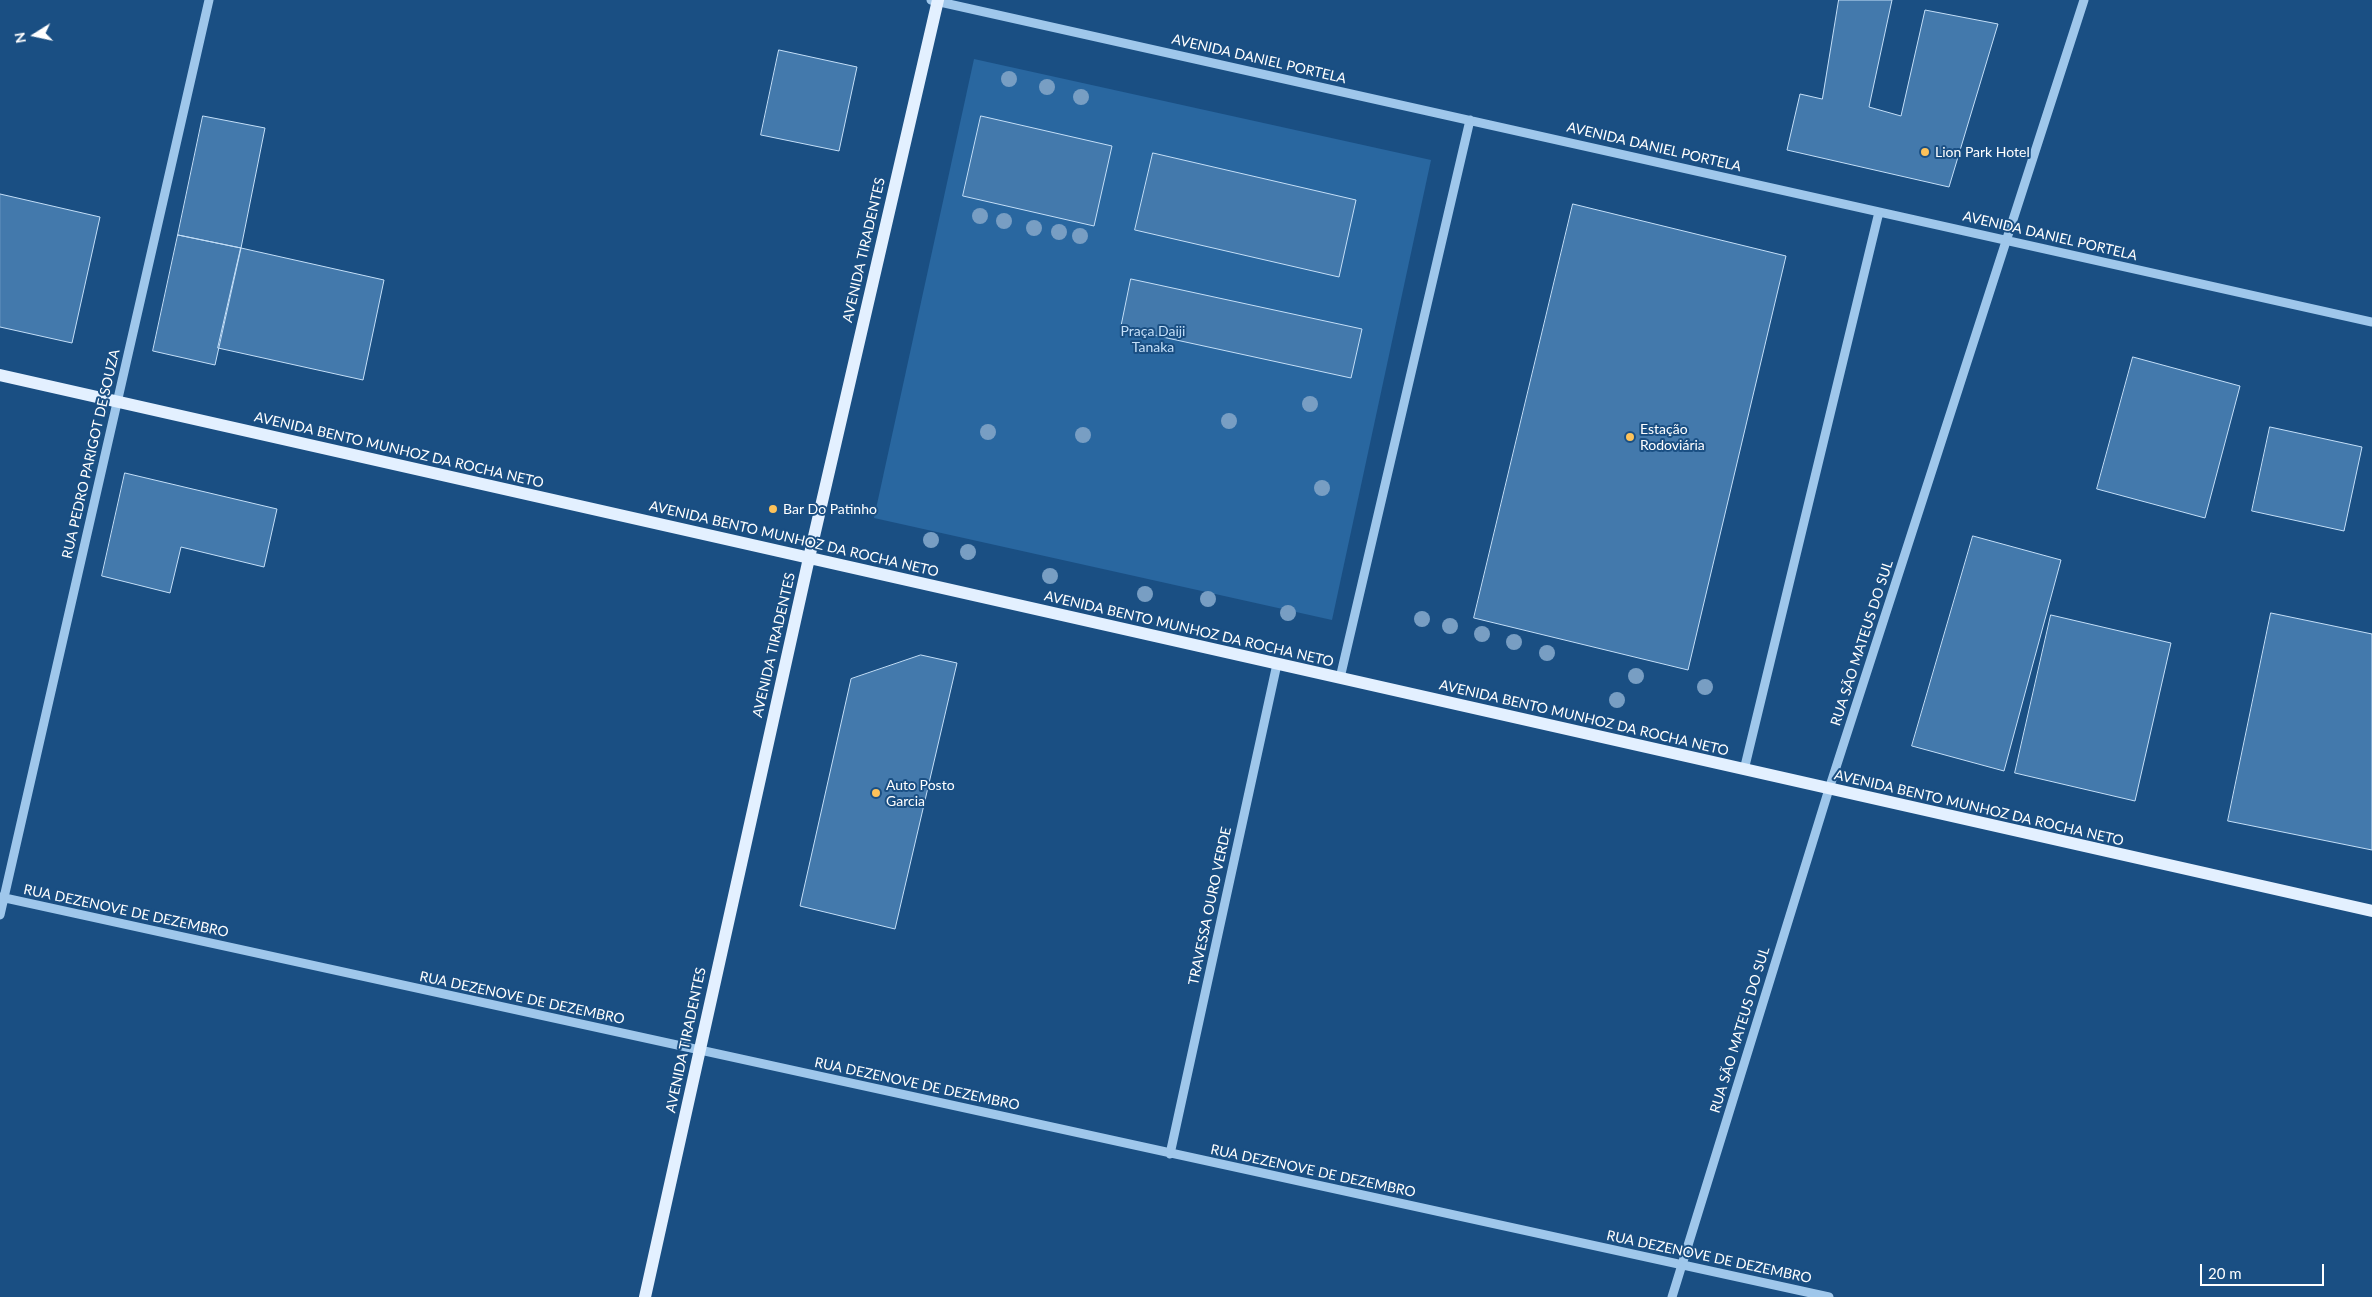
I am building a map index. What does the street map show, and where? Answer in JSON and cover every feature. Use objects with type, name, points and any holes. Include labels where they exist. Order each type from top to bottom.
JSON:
[{"type":"main road","name":"AVENIDA TIRADENTES","points":[[645,1297],[808,558],[935,0]]},
{"type":"main road","name":"AVENIDA BENTO MUNHOZ DA ROCHA NETO","points":[[0,375],[2372,911]]},
{"type":"street","name":"RUA PEDRO PARIGOT DE SOUZA","points":[[0,915],[2,898],[210,0]]},
{"type":"street","name":"AVENIDA DANIEL PORTELA","points":[[935,0],[2372,322]]},
{"type":"street","name":"RUA SÃO MATEUS DO SUL","points":[[1672,1297],[1829,789],[2084,0]]},
{"type":"street","points":[[1340,678],[1470,120]]},
{"type":"street","points":[[1744,770],[1880,212]]},
{"type":"street","name":"TRAVESSA OURO VERDE","points":[[1170,1154],[1277,664]]},
{"type":"street","name":"RUA DEZENOVE DE DEZEMBRO","points":[[2,898],[1829,1297]]},
{"type":"green space","name":"Praça Daiji Tanaka","points":[[974,59],[1431,160],[1332,620],[874,518]]},
{"type":"building","points":[[1839,0],[1892,0],[1869,107],[1901,116],[1925,10],[1998,24],[1949,187],[1787,150],[1800,94],[1822,99]]},
{"type":"building","points":[[779,50],[857,67],[839,151],[761,135]]},
{"type":"building","points":[[203,116],[265,128],[241,248],[178,235]]},
{"type":"building","points":[[981,116],[1112,146],[1094,226],[963,196]]},
{"type":"building","points":[[1153,153],[1356,200],[1339,277],[1135,230]]},
{"type":"building","points":[[0,194],[100,217],[72,343],[0,327]]},
{"type":"building","name":"Estação Rodoviária","points":[[1573,204],[1786,256],[1688,670],[1474,618]]},
{"type":"building","points":[[178,235],[241,248],[215,365],[153,351]]},
{"type":"building","points":[[241,248],[384,280],[363,380],[218,348]]},
{"type":"building","points":[[1131,279],[1362,329],[1351,378],[1121,328]]},
{"type":"building","points":[[2133,357],[2240,386],[2205,518],[2097,489]]},
{"type":"building","points":[[2270,427],[2362,447],[2344,531],[2252,511]]},
{"type":"building","points":[[125,473],[277,509],[264,567],[181,547],[170,593],[102,576]]},
{"type":"building","points":[[1973,536],[2061,560],[2004,771],[1912,746]]},
{"type":"building","points":[[2271,613],[2372,634],[2372,850],[2228,821]]},
{"type":"building","points":[[2051,615],[2171,643],[2135,801],[2015,773]]},
{"type":"building","name":"Auto Posto Garcia","points":[[921,655],[957,663],[895,929],[800,906],[851,679]]},
{"type":"place","name":"Lion Park Hotel","points":[[1925,152]]},
{"type":"place","name":"Estação Rodoviária","points":[[1630,437]]},
{"type":"place","name":"Bar Do Patinho","points":[[773,509]]},
{"type":"place","name":"Auto Posto Garcia","points":[[876,793]]}]
